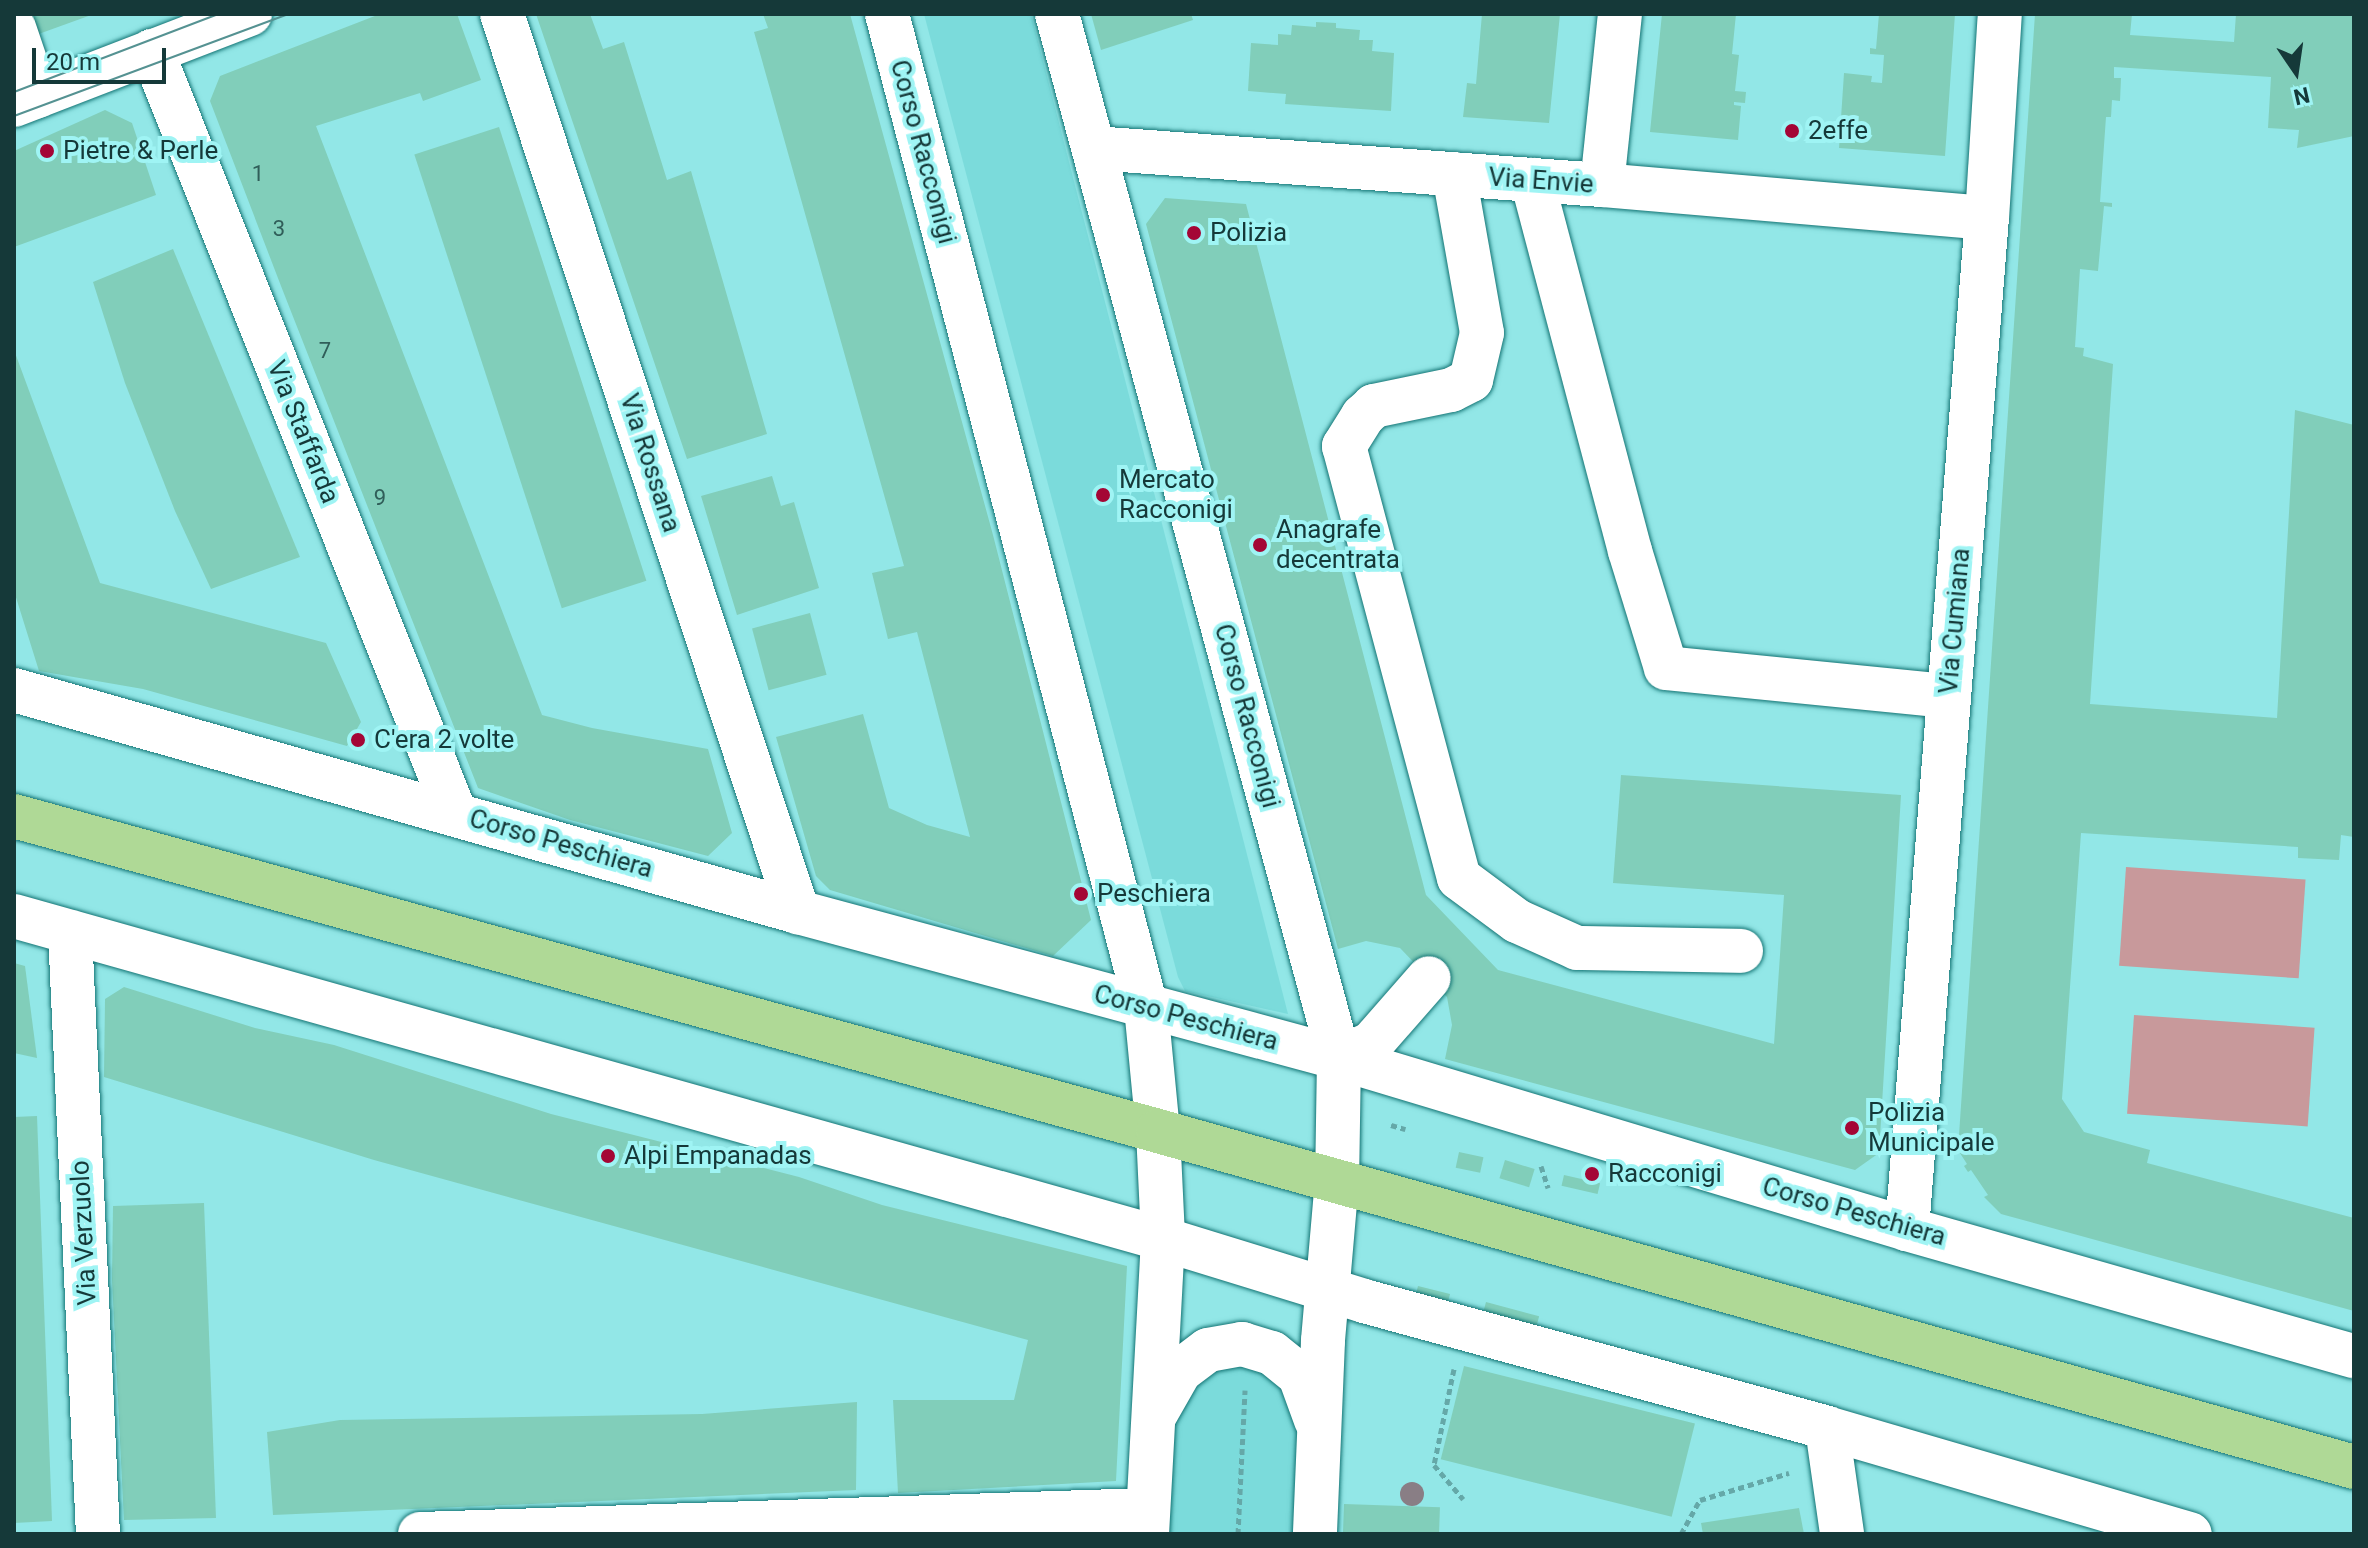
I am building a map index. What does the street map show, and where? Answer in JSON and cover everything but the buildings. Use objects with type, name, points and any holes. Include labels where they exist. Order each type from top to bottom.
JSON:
[{"type":"main road","points":[[14,816],[1337,1180],[2354,1467]]},
{"type":"street","points":[[14,28],[26,101],[250,14]]},
{"type":"street","name":"Via Rossana","points":[[502,14],[798,912]]},
{"type":"street","name":"Corso Racconigi","points":[[887,14],[1146,1007],[1158,1131],[1163,1239],[1148,1522]]},
{"type":"street","name":"Corso Racconigi","points":[[1057,14],[1339,1058],[1337,1180],[1319,1430],[1315,1534]]},
{"type":"street","points":[[1602,185],[1620,14]]},
{"type":"street","name":"Via Cumiana","points":[[1907,1229],[1987,218],[2000,14]]},
{"type":"street","name":"Via Staffarda","points":[[152,51],[455,813]]},
{"type":"street","name":"Via Envie","points":[[1094,148],[1602,185],[1987,218]]},
{"type":"street","points":[[1454,174],[1482,333],[1471,380],[1451,390],[1374,406],[1363,416],[1344,446],[1459,878],[1517,921],[1577,948],[1741,951]]},
{"type":"street","points":[[1532,180],[1630,551],[1666,668],[1949,696]]},
{"type":"street","name":"Corso Peschiera","points":[[16,686],[798,912],[1339,1058],[1907,1229],[2354,1356]]},
{"type":"street","points":[[14,916],[1163,1239],[1328,1290],[1827,1428],[2190,1534]]},
{"type":"street","name":"Via Verzuolo","points":[[70,932],[98,1534]]},
{"type":"street","points":[[1339,1058],[1372,1043],[1429,978]]},
{"type":"street","name":"Corso Racconigi","points":[[1154,1417],[1180,1371],[1208,1350],[1242,1344],[1272,1353],[1300,1376],[1319,1430]]},
{"type":"street","points":[[1827,1428],[1842,1534]]},
{"type":"street","points":[[420,1534],[1148,1522]]},
{"type":"path","points":[[1455,1364],[1434,1465],[1463,1499]]},
{"type":"path","points":[[1238,1534],[1246,1375]]},
{"type":"path","points":[[1681,1534],[1700,1500],[1794,1471]]},
{"type":"shaded area","name":"Mercato Racconigi","points":[[924,14],[1031,14],[1288,1014],[1185,991],[1178,977]]},
{"type":"shaded area","points":[[2126,867],[2306,880],[2299,978],[2119,966]]},
{"type":"shaded area","points":[[2134,1015],[2315,1028],[2308,1126],[2127,1114]]},
{"type":"shaded area","points":[[1217,1361],[1269,1364],[1299,1407],[1296,1534],[1169,1534],[1176,1403]]},
{"type":"tram line","points":[[14,92],[218,14]]},
{"type":"tram line","points":[[14,116],[288,14]]},
{"type":"place","name":"2effe","points":[[1792,131]]},
{"type":"place","name":"Pietre & Perle","points":[[47,151]]},
{"type":"place","name":"Polizia","points":[[1194,233]]},
{"type":"place","name":"Mercato Racconigi","points":[[1103,495]]},
{"type":"place","name":"Anagrafe decentrata","points":[[1260,545]]},
{"type":"place","name":"C'era 2 volte","points":[[358,740]]},
{"type":"place","name":"Peschiera","points":[[1081,894]]},
{"type":"place","name":"Polizia Municipale","points":[[1852,1128]]},
{"type":"place","name":"Alpi Empanadas","points":[[608,1156]]},
{"type":"place","name":"Racconigi","points":[[1592,1174]]}]
